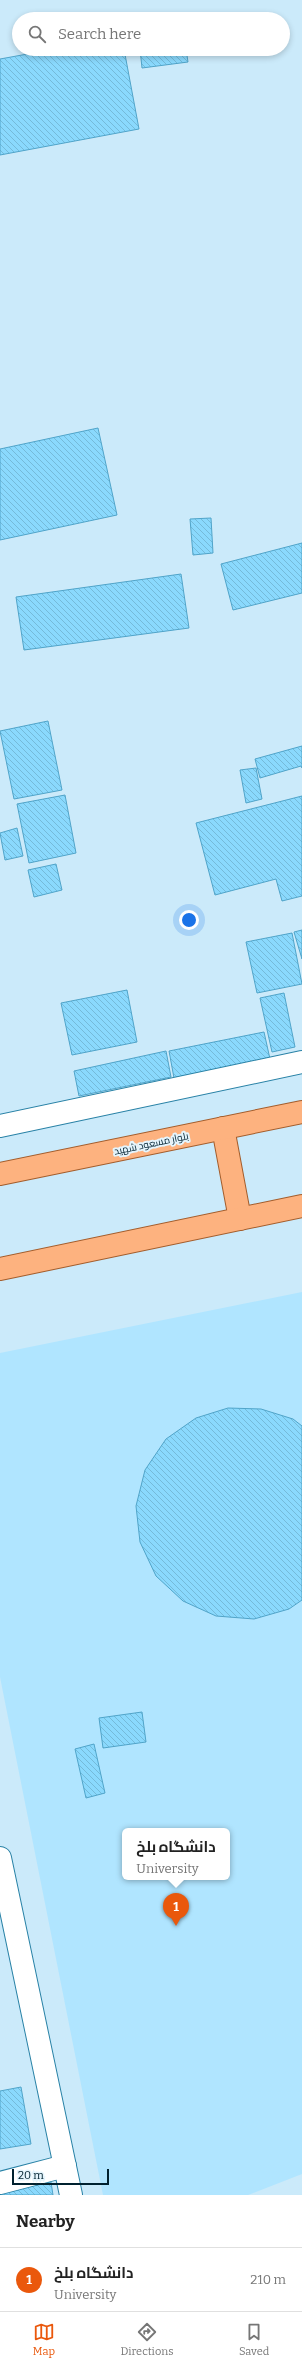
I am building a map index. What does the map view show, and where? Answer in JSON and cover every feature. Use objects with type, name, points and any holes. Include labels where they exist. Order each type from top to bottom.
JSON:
[{"type":"main road","name":"بلوار مسعود شهید","points":[[0,1174],[302,1112]]},
{"type":"main road","points":[[223,1128],[240,1219]]},
{"type":"main road","points":[[0,1269],[302,1206]]},
{"type":"street","points":[[0,1126],[302,1062]]},
{"type":"street","points":[[0,1858],[71,2195]]},
{"type":"street","points":[[0,2183],[65,2166]]},
{"type":"shaded area","points":[[302,1292],[302,2174],[248,2195],[103,2195],[0,1677],[0,1353]]},
{"type":"building","points":[[16,56],[125,56],[139,129],[0,155],[0,59]]},
{"type":"building","points":[[141,56],[187,56],[188,62],[142,68]]},
{"type":"building","points":[[98,428],[117,515],[0,540],[0,449]]},
{"type":"building","points":[[211,518],[213,553],[193,555],[190,519]]},
{"type":"building","points":[[302,543],[302,593],[233,610],[221,564]]},
{"type":"building","points":[[181,574],[189,628],[24,650],[16,597]]},
{"type":"building","points":[[48,721],[62,790],[14,799],[0,731]]},
{"type":"building","points":[[302,746],[302,768],[301,766],[260,778],[255,759]]},
{"type":"building","points":[[256,768],[262,799],[246,803],[240,770]]},
{"type":"building","points":[[65,795],[76,853],[29,863],[17,804]]},
{"type":"building","points":[[302,796],[302,896],[282,901],[276,879],[215,895],[196,823]]},
{"type":"building","points":[[17,828],[23,856],[5,860],[0,833]]},
{"type":"building","points":[[56,864],[62,890],[34,897],[28,870]]},
{"type":"building","points":[[302,930],[302,959],[294,932]]},
{"type":"building","points":[[292,933],[302,984],[257,993],[246,942]]},
{"type":"building","points":[[127,990],[137,1042],[72,1055],[61,1003]]},
{"type":"building","points":[[284,993],[295,1047],[272,1052],[260,998]]},
{"type":"building","points":[[264,1032],[270,1059],[174,1078],[169,1051]]},
{"type":"building","points":[[166,1051],[171,1077],[79,1096],[74,1071]]},
{"type":"building","points":[[228,1408],[261,1409],[293,1419],[302,1426],[302,1600],[289,1609],[254,1619],[216,1616],[183,1601],[156,1576],[140,1542],[136,1506],[145,1470],[166,1439],[196,1418]]},
{"type":"building","points":[[142,1712],[146,1742],[103,1748],[99,1718]]},
{"type":"building","points":[[94,1744],[105,1793],[86,1798],[75,1749]]},
{"type":"building","points":[[21,2087],[31,2144],[0,2149],[0,2091]]},
{"type":"building","points":[[51,2182],[53,2195],[0,2195],[0,2192]]},
{"type":"place","name":"دانشگاه بلخ","points":[[176,1926]]}]
